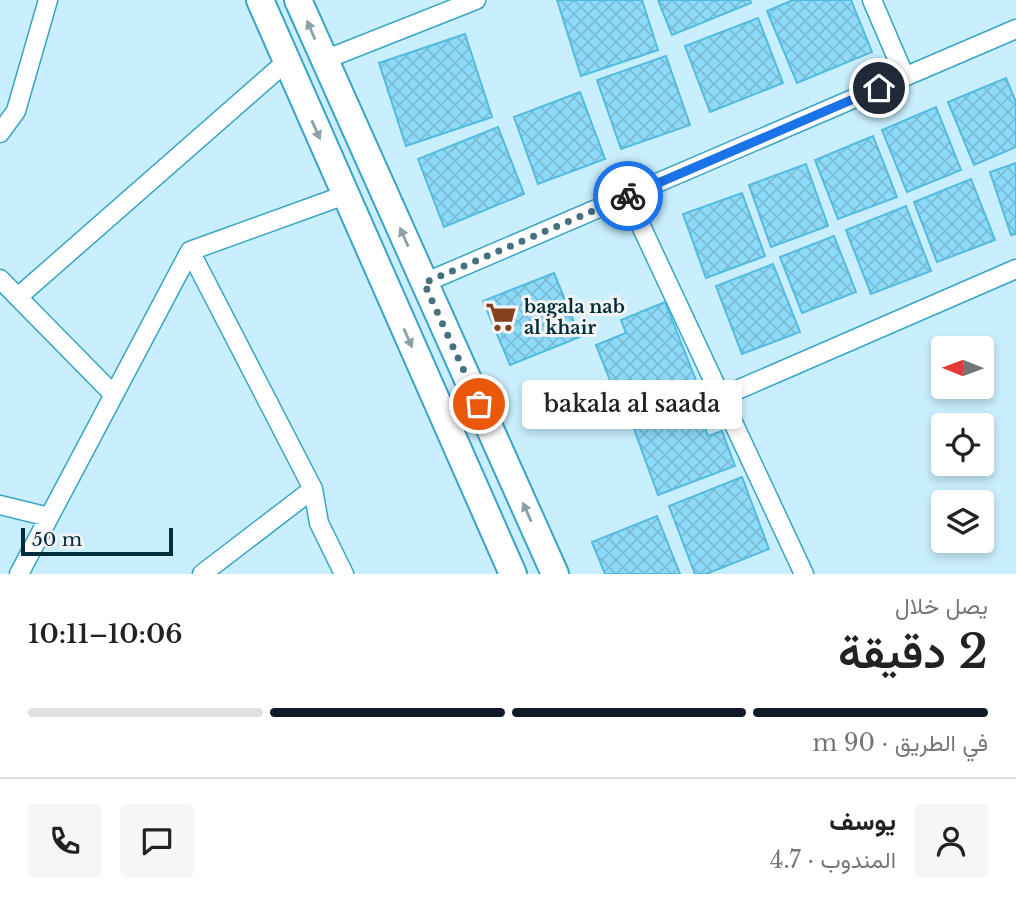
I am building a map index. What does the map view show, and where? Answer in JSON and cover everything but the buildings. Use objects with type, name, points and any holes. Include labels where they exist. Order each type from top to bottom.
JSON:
[{"type":"main road","points":[[260,0],[513,574]]},
{"type":"main road","points":[[298,0],[555,574]]},
{"type":"street","points":[[0,133],[16,111],[48,0]]},
{"type":"street","points":[[324,60],[476,0]]},
{"type":"street","points":[[872,0],[905,77]]},
{"type":"street","points":[[424,283],[1016,29]]},
{"type":"street","points":[[18,297],[286,62]]},
{"type":"street","points":[[19,574],[190,251],[345,195]]},
{"type":"street","points":[[627,196],[804,574]]},
{"type":"street","points":[[190,251],[313,489],[319,523],[344,574]]},
{"type":"street","points":[[721,397],[1016,269]]},
{"type":"street","points":[[0,279],[114,396]]},
{"type":"street","points":[[202,574],[313,489]]},
{"type":"street","points":[[0,505],[49,517]]},
{"type":"way so far","points":[[479,404],[424,283],[628,196]]},
{"type":"place","name":"bagala nab al khair","points":[[501,317]]},
{"type":"place","name":"bakala al saada","points":[[479,404]]},
{"type":"route","points":[[628,196],[879,88]]}]
